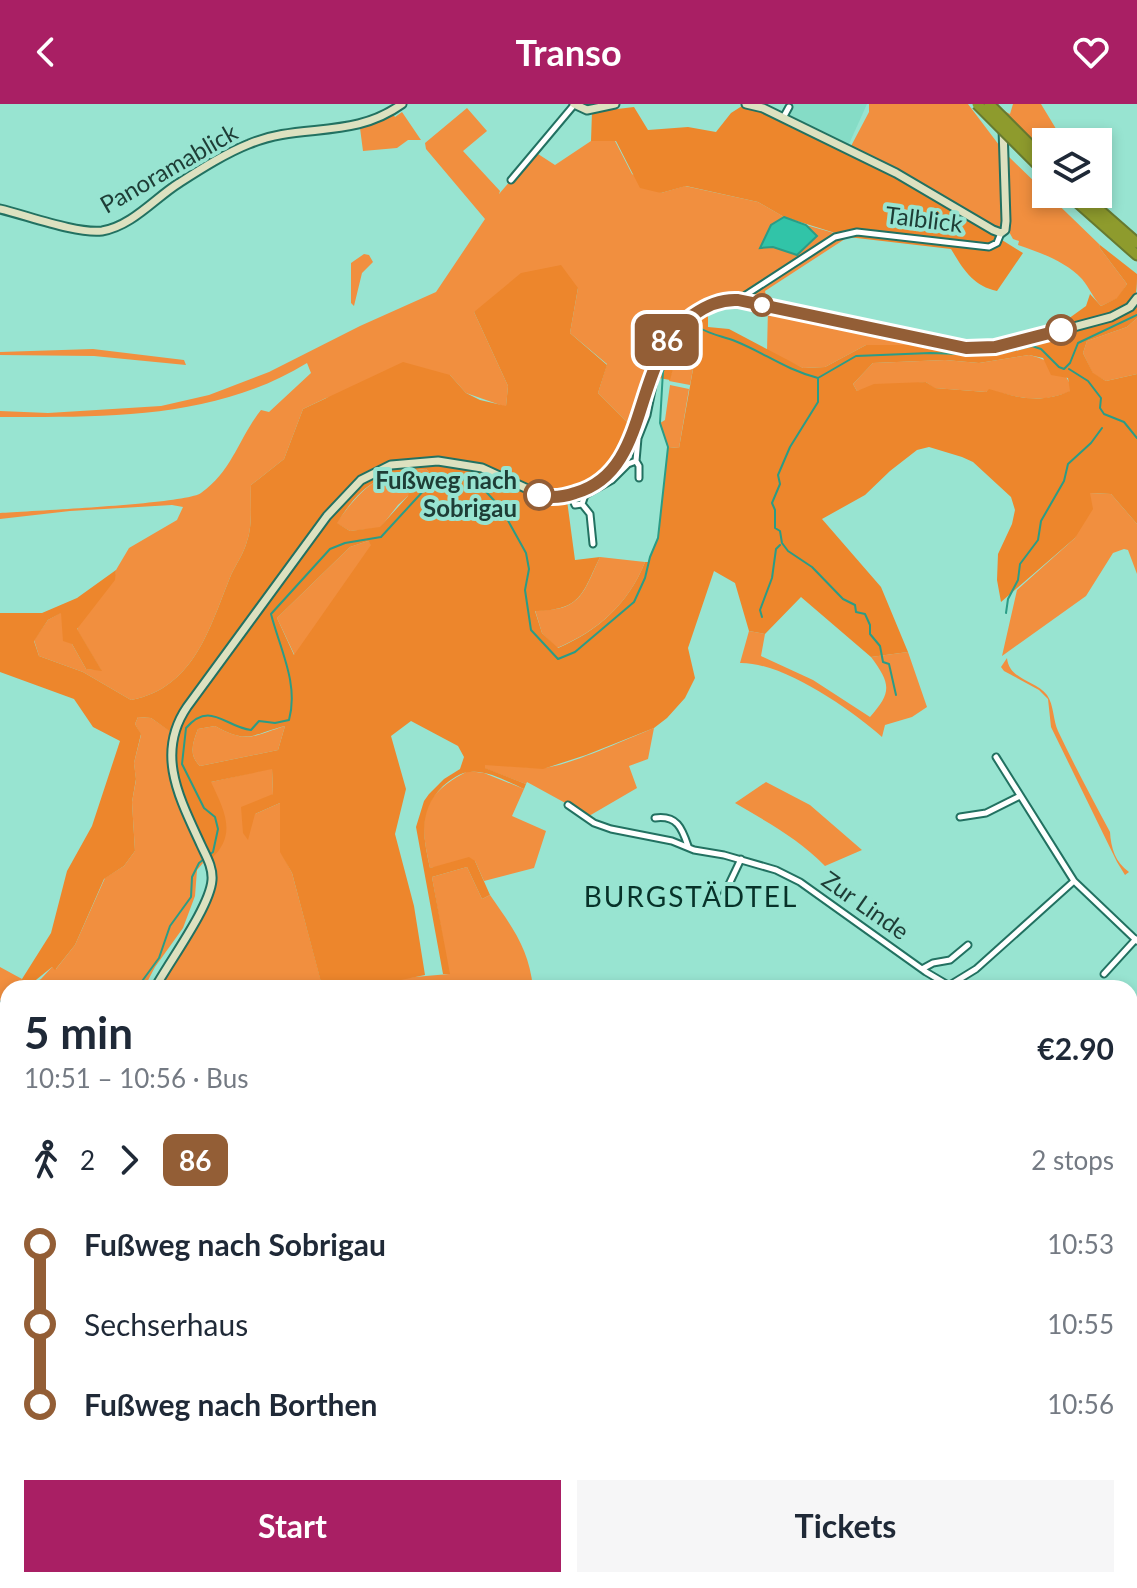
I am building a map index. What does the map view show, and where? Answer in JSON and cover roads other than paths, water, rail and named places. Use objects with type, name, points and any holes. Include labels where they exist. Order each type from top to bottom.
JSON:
[{"type":"highway","points":[[977,104],[1032,159]]},
{"type":"highway","points":[[989,104],[1032,147]]},
{"type":"highway","points":[[1084,208],[1137,255]]},
{"type":"highway","points":[[1097,208],[1137,243]]},
{"type":"main road","name":"Panoramablick","points":[[0,209],[86,230],[104,230],[128,221],[178,183],[246,145],[285,134],[364,124],[383,117],[402,104]]},
{"type":"main road","points":[[574,104],[587,110],[615,104]]},
{"type":"main road","points":[[746,104],[783,118],[907,178],[1001,233],[1005,230],[1006,221],[1001,104]]},
{"type":"main road","points":[[160,980],[205,902],[212,880],[207,858],[177,793],[171,746],[174,731],[187,707],[327,516],[361,480],[391,465],[438,461],[482,468],[545,497],[571,495],[586,490],[604,480],[617,465],[664,343],[686,320],[716,303],[738,300],[966,348],[1014,343],[1111,317],[1130,307],[1137,298]]},
{"type":"street","points":[[511,180],[574,104]]},
{"type":"street","points":[[783,118],[789,107]]},
{"type":"street","name":"Talblick","points":[[738,300],[835,237],[857,232],[989,247],[997,243],[1001,233]]},
{"type":"street","points":[[639,478],[636,461],[638,438],[647,415],[654,380],[650,378]]},
{"type":"street","points":[[582,504],[585,495],[612,480],[628,464],[636,461]]},
{"type":"street","points":[[571,495],[575,505],[582,504]]},
{"type":"street","points":[[582,504],[590,514],[593,544]]},
{"type":"street","points":[[996,757],[1074,881],[1136,940],[1104,974]]},
{"type":"street","points":[[960,817],[986,813],[1020,796]]},
{"type":"street","name":"Zur Linde","points":[[568,805],[594,823],[776,870],[800,882],[938,980]]},
{"type":"street","points":[[655,818],[663,817],[677,822],[691,848]]},
{"type":"street","points":[[722,899],[741,859]]},
{"type":"street","points":[[957,980],[976,969],[1074,881]]},
{"type":"street","name":"Zur Linde","points":[[922,969],[950,960],[968,945]]},
{"type":"waterway","points":[[143,980],[159,958],[170,926],[191,897],[192,877],[199,863],[213,852],[218,829],[215,817],[204,808],[182,764],[186,728],[203,716],[218,717],[251,730],[259,721],[275,723],[289,720],[290,680],[271,614],[330,549],[345,543],[381,537],[426,488],[454,477],[478,483],[501,508],[526,553],[529,569],[525,590],[531,630],[558,659],[575,652],[634,602],[645,578],[658,538],[668,447],[660,423],[663,371],[685,334],[698,327],[818,378],[856,356],[930,353],[993,355],[1032,346],[1041,349],[1064,369],[1070,363],[1078,343],[1137,315]]},
{"type":"waterway","points":[[1069,369],[1088,381],[1101,398],[1100,408],[1104,414],[1124,422],[1137,438]]},
{"type":"waterway","points":[[818,378],[818,402],[790,447],[778,475],[780,484],[772,503],[775,528],[780,531],[782,543],[788,551],[812,567],[843,599],[855,605],[856,612],[865,614],[870,634],[880,646],[883,662],[889,664],[896,695]]},
{"type":"waterway","points":[[1006,613],[1008,599],[1018,580],[1020,564],[1038,540],[1041,521],[1064,481],[1068,464],[1102,428]]},
{"type":"waterway","points":[[762,617],[760,610],[772,578],[776,549],[780,545]]},
{"type":"place","name":"Fußweg nach Sobrigau","points":[[539,495]]},
{"type":"district","name":"BURGSTÄDTEL","points":[[691,897]]}]
